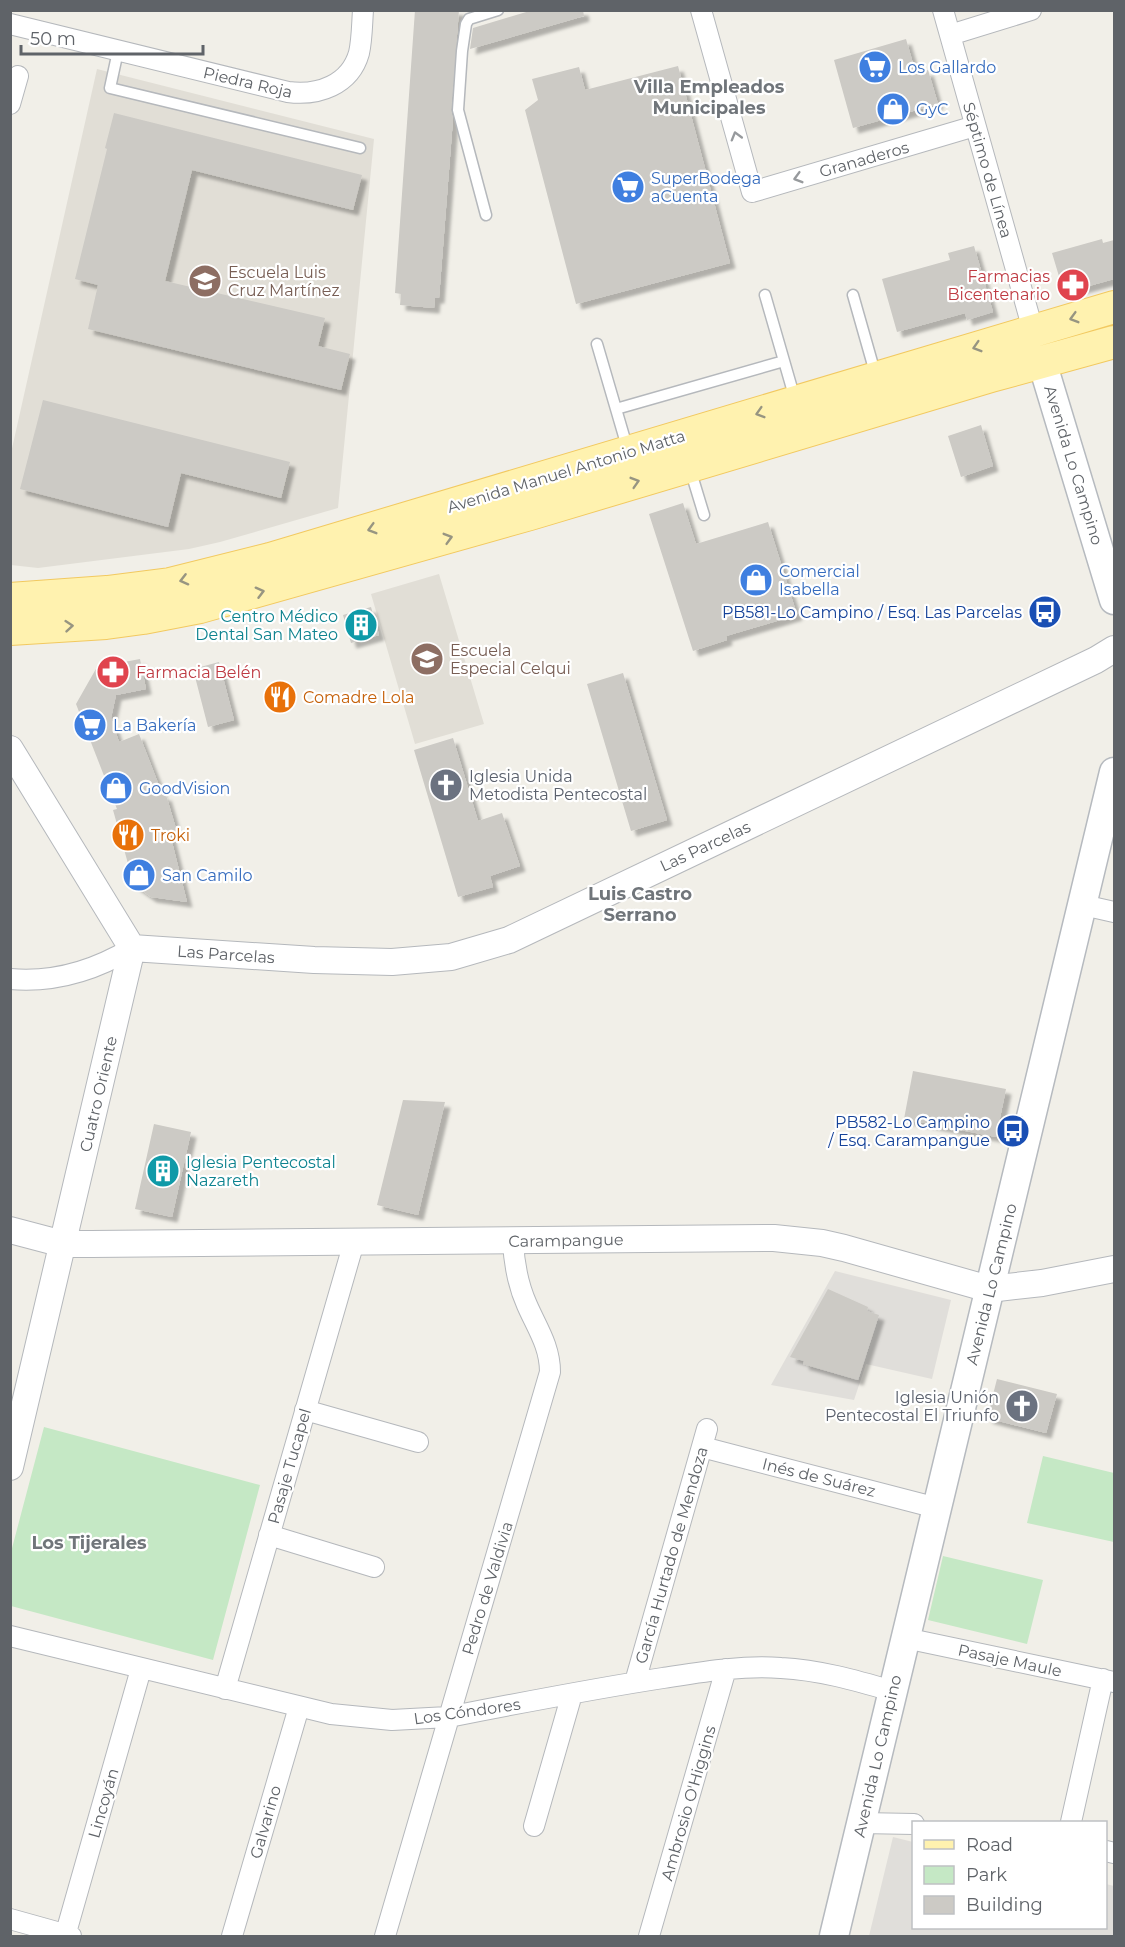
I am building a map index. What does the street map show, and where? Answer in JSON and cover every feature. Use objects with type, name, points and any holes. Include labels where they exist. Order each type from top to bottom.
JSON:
[{"type":"main road","name":"Avenida Manuel Antonio Matta","points":[[10,599],[107,592],[170,584],[270,559],[1114,307]]},
{"type":"main road","name":"Avenida Manuel Antonio Matta","points":[[10,629],[116,622],[200,608],[1114,342]]},
{"type":"main road","name":"Avenida Lo Campino","points":[[1042,362],[1114,600]]},
{"type":"main road","name":"Avenida Lo Campino","points":[[834,1936],[1114,772]]},
{"type":"street","name":"Piedra Roja","points":[[10,24],[288,92],[310,93],[333,86],[348,74],[359,53],[363,10]]},
{"type":"street","name":"Granaderos","points":[[701,10],[752,192],[975,126]]},
{"type":"street","name":"Séptimo de Línea","points":[[943,10],[1033,330]]},
{"type":"street","points":[[950,35],[1031,10]]},
{"type":"street","points":[[10,104],[18,76]]},
{"type":"street","name":"Avenida Lo Campino","points":[[1033,330],[1042,362]]},
{"type":"street","name":"Las Parcelas","points":[[132,948],[314,960],[392,962],[451,957],[480,950],[509,940],[1088,664],[1114,649]]},
{"type":"street","points":[[10,748],[132,948],[87,971],[43,980],[10,979]]},
{"type":"street","points":[[1083,905],[1114,912]]},
{"type":"street","name":"Cuatro Oriente","points":[[11,1465],[132,948]]},
{"type":"street","name":"Carampangue","points":[[10,1230],[63,1244],[774,1238],[844,1248],[989,1289],[1016,1287],[1114,1269]]},
{"type":"street","name":"Pedro de Valdivia","points":[[385,1936],[550,1372],[548,1348],[527,1305],[518,1277],[513,1241]]},
{"type":"street","name":"Pasaje Tucapel","points":[[225,1689],[354,1242]]},
{"type":"street","points":[[305,1410],[418,1442]]},
{"type":"street","name":"Inés de Suárez","points":[[704,1438],[937,1508]]},
{"type":"street","name":"García Hurtado de Mendoza","points":[[635,1682],[704,1438]]},
{"type":"street","points":[[269,1535],[374,1567]]},
{"type":"street","name":"Los Cóndores","points":[[10,1636],[299,1707],[363,1718],[448,1717],[635,1682],[726,1669],[780,1668],[810,1671],[840,1676],[892,1691]]},
{"type":"street","name":"Pasaje Maule","points":[[905,1638],[1109,1680]]},
{"type":"street","name":"Lincoyán","points":[[67,1936],[141,1668]]},
{"type":"street","name":"Ambrosio O'Higgins","points":[[649,1936],[726,1669]]},
{"type":"street","points":[[1071,1821],[1109,1680]]},
{"type":"street","points":[[534,1826],[572,1694]]},
{"type":"street","name":"Galvarino","points":[[232,1936],[299,1707]]},
{"type":"street","points":[[861,1823],[912,1824]]},
{"type":"street","points":[[10,1919],[67,1936]]},
{"type":"lane","points":[[486,215],[459,119],[459,88],[467,21],[498,10]]},
{"type":"lane","points":[[118,51],[110,88],[360,148]]},
{"type":"lane","points":[[854,295],[876,378]]},
{"type":"lane","points":[[765,296],[796,402]]},
{"type":"lane","points":[[597,344],[629,452]]},
{"type":"lane","points":[[616,410],[784,361]]},
{"type":"lane","points":[[689,466],[704,515]]},
{"type":"shaded area","name":"Escuela Luis Cruz Martínez","points":[[97,69],[374,139],[338,508],[189,549],[38,568],[11,565],[11,453]]},
{"type":"shaded area","name":"Escuela Especial Celqui","points":[[439,574],[484,724],[415,744],[371,594]]},
{"type":"shaded area","points":[[835,1271],[951,1300],[932,1379],[866,1364],[854,1400],[771,1385]]},
{"type":"shaded area","points":[[893,1837],[912,1842],[912,1929],[1107,1929],[1107,1884],[1114,1886],[1114,1936],[869,1936]]},
{"type":"green space","points":[[44,1427],[260,1485],[213,1660],[11,1606],[11,1552]]},
{"type":"green space","points":[[1043,1456],[1114,1473],[1114,1542],[1027,1523]]},
{"type":"green space","points":[[943,1556],[1043,1580],[1027,1644],[928,1620]]},
{"type":"building","points":[[415,10],[459,10],[439,298],[435,298],[434,308],[400,305],[401,294],[395,293]]},
{"type":"building","points":[[533,10],[583,10],[584,16],[470,49],[473,28]]},
{"type":"building","points":[[906,39],[916,74],[928,70],[938,104],[853,128],[834,60]]},
{"type":"building","name":"SuperBodega aCuenta","points":[[678,66],[730,263],[576,304],[525,110],[538,100],[532,79],[579,67],[585,90]]},
{"type":"building","points":[[114,113],[362,175],[353,210],[192,170],[165,281],[325,318],[318,346],[350,354],[341,390],[88,329],[98,285],[75,279]]},
{"type":"building","points":[[1102,239],[1103,243],[1114,240],[1114,279],[1071,291],[1061,283],[1052,253]]},
{"type":"building","points":[[974,246],[993,312],[967,320],[965,313],[897,332],[882,279],[950,260],[948,253]]},
{"type":"building","points":[[43,400],[290,462],[281,498],[181,473],[168,527],[20,489]]},
{"type":"building","points":[[981,425],[993,466],[961,477],[948,436]]},
{"type":"building","points":[[683,503],[696,544],[768,522],[797,615],[726,636],[727,640],[693,651],[649,514]]},
{"type":"building","name":"Centro Médico Dental San Mateo","points":[[371,607],[379,635],[351,643],[343,615]]},
{"type":"building","points":[[140,659],[146,689],[116,695],[111,718],[119,742],[139,734],[163,796],[166,795],[177,832],[170,834],[187,902],[151,897],[134,885],[113,810],[117,809],[76,704],[97,667]]},
{"type":"building","points":[[219,662],[234,720],[208,727],[193,669]]},
{"type":"building","points":[[623,673],[667,820],[631,831],[587,684]]},
{"type":"building","name":"Iglesia Unida Metodista Pentecostal","points":[[453,738],[478,821],[502,813],[520,866],[490,876],[493,887],[458,897],[414,750]]},
{"type":"building","points":[[913,1071],[1006,1089],[996,1137],[904,1119]]},
{"type":"building","points":[[403,1100],[445,1102],[418,1215],[377,1205]]},
{"type":"building","name":"Iglesia Pentecostal Nazareth","points":[[154,1124],[191,1132],[172,1217],[135,1209]]},
{"type":"building","points":[[828,1289],[868,1307],[867,1311],[879,1315],[858,1380],[803,1364],[804,1361],[790,1357]]},
{"type":"building","name":"Iglesia Unión Pentecostal El Triunfo","points":[[997,1379],[1057,1394],[1046,1433],[987,1418]]},
{"type":"place","name":"Los Gallardo","points":[[875,67]]},
{"type":"place","name":"GyC","points":[[893,109]]},
{"type":"place","name":"SuperBodega aCuenta","points":[[628,187]]},
{"type":"place","name":"Escuela Luis Cruz Martínez","points":[[205,281]]},
{"type":"place","name":"Farmacias Bicentenario","points":[[1073,285]]},
{"type":"place","name":"Comercial Isabella","points":[[756,580]]},
{"type":"place","name":"PB581-Lo Campino / Esq. Las Parcelas","points":[[1045,612]]},
{"type":"place","name":"Centro Médico Dental San Mateo","points":[[361,625]]},
{"type":"place","name":"Escuela Especial Celqui","points":[[427,659]]},
{"type":"place","name":"Farmacia Belén","points":[[113,672]]},
{"type":"place","name":"Comadre Lola","points":[[280,697]]},
{"type":"place","name":"La Bakería","points":[[90,725]]},
{"type":"place","name":"Iglesia Unida Metodista Pentecostal","points":[[446,785]]},
{"type":"place","name":"GoodVision","points":[[116,788]]},
{"type":"place","name":"Troki","points":[[128,835]]},
{"type":"place","name":"San Camilo","points":[[139,875]]},
{"type":"place","name":"PB582-Lo Campino / Esq. Carampangue","points":[[1013,1131]]},
{"type":"place","name":"Iglesia Pentecostal Nazareth","points":[[163,1171]]},
{"type":"place","name":"Iglesia Unión Pentecostal El Triunfo","points":[[1022,1406]]},
{"type":"district","name":"Villa Empleados Municipales","points":[[709,97]]},
{"type":"district","name":"Luis Castro Serrano","points":[[640,904]]},
{"type":"district","name":"Los Tijerales","points":[[89,1543]]}]
